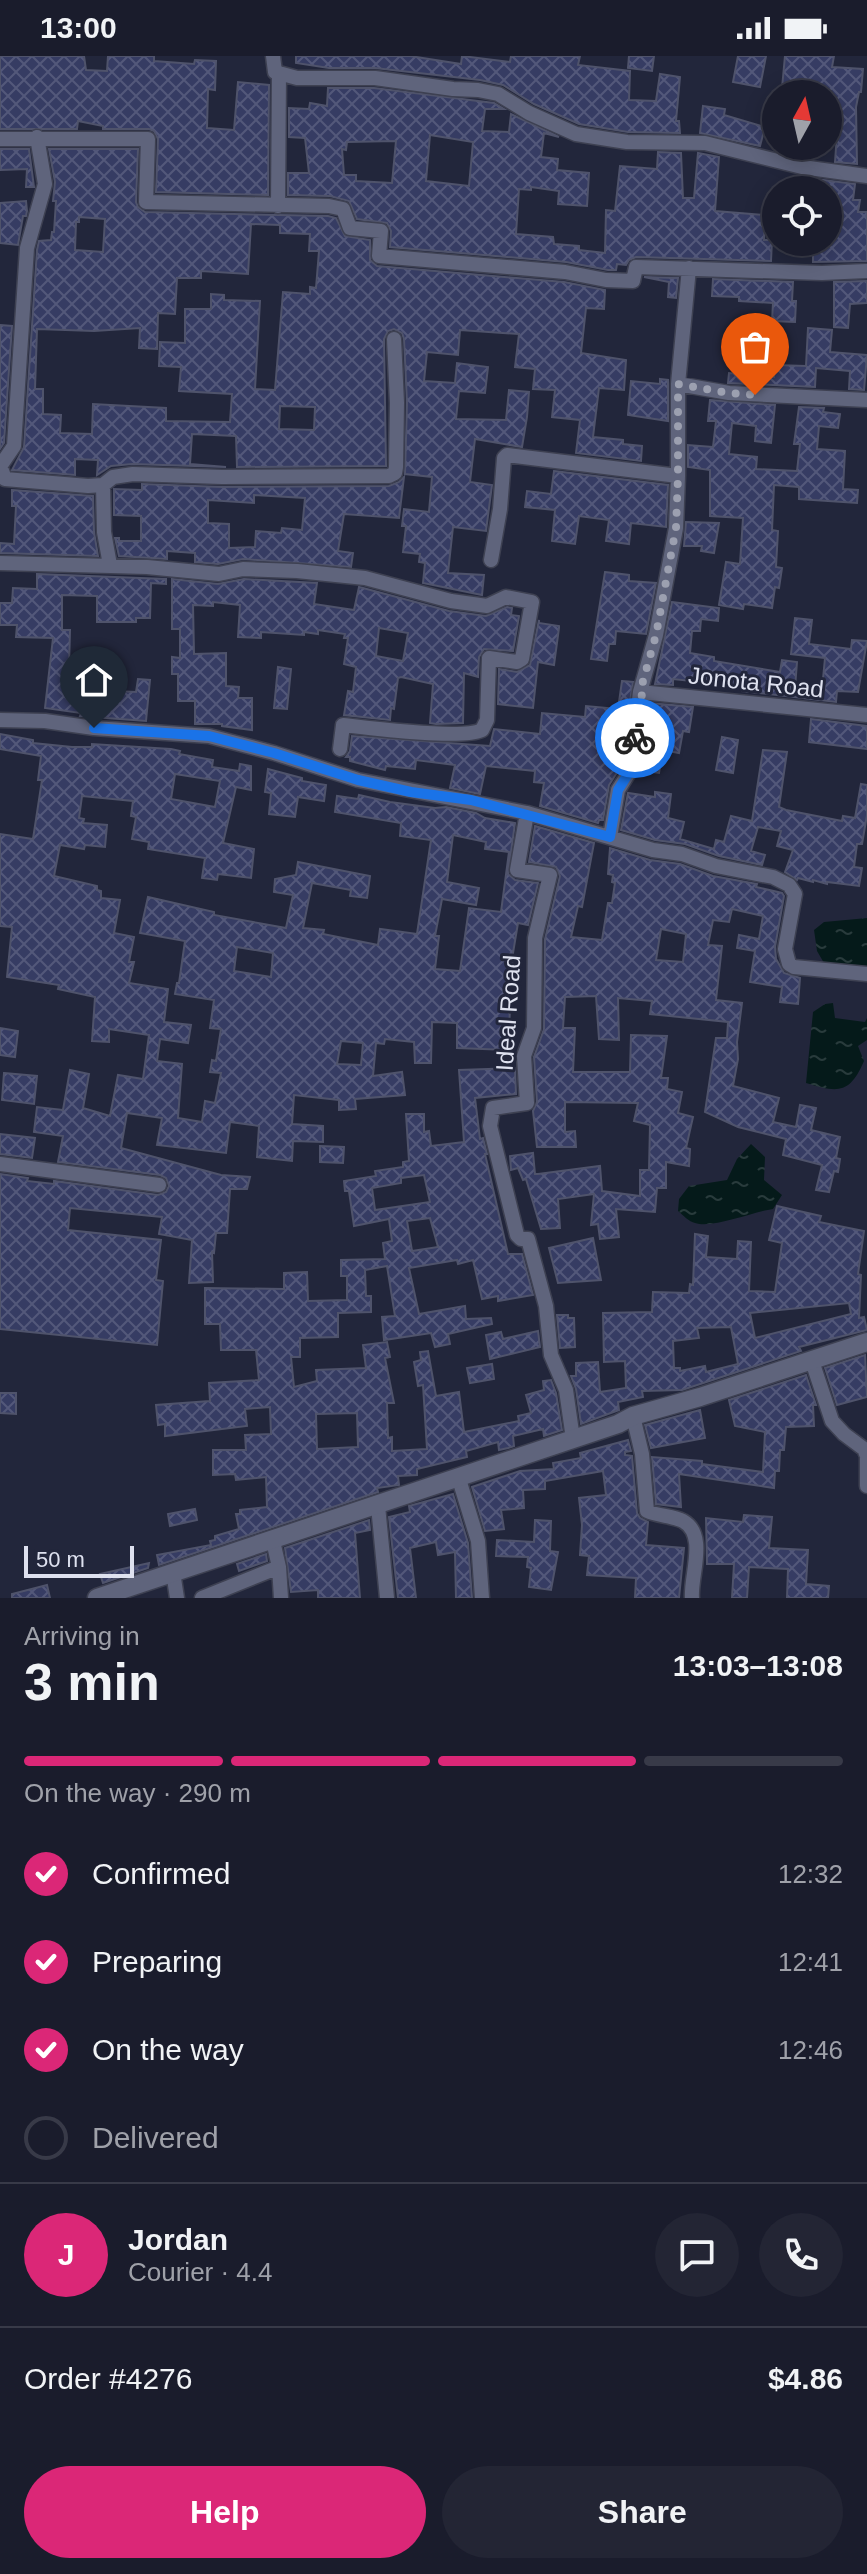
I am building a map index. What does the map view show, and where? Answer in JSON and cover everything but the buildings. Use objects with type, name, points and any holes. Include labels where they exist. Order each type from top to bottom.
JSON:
[{"type":"street","points":[[273,56],[275,72],[297,78],[375,78],[478,90],[498,94],[529,113],[576,134],[627,142],[705,143],[790,165],[867,176]]},
{"type":"street","points":[[278,206],[279,73]]},
{"type":"street","points":[[37,137],[45,184],[27,248],[14,446],[0,465],[5,479],[54,485],[103,485],[113,477],[133,474],[389,476],[395,473],[397,403],[394,339]]},
{"type":"street","points":[[0,139],[148,139],[146,202],[329,206],[343,209],[350,228],[381,231],[379,256],[551,270],[606,280],[633,281],[636,267],[822,273],[867,271]]},
{"type":"street","points":[[610,837],[618,790],[630,771],[642,696],[640,692],[663,600],[667,564],[676,528],[678,384],[689,268]]},
{"type":"street","points":[[678,384],[729,393],[867,400]]},
{"type":"street","points":[[491,560],[500,509],[504,458],[507,455],[678,476]]},
{"type":"street","points":[[103,485],[104,532],[110,565]]},
{"type":"street","points":[[0,563],[110,565],[219,574],[243,569],[297,571],[365,578],[451,601],[487,606],[506,597],[532,602],[522,659],[517,662],[489,658],[487,720],[482,730],[465,734],[407,732],[343,725],[340,749]]},
{"type":"street","name":"Jonota Road","points":[[640,692],[867,715]]},
{"type":"street","points":[[0,720],[45,721],[94,728],[209,736],[358,780],[527,813],[653,850],[682,854],[716,866],[773,877],[789,885],[795,894],[785,949],[789,964],[867,974]]},
{"type":"street","name":"Ideal Road","points":[[527,813],[517,870],[550,875],[535,938],[534,1028],[524,1056],[527,1103],[493,1108],[490,1126],[517,1235],[528,1239],[535,1262],[546,1306],[551,1355],[566,1390],[573,1439]]},
{"type":"street","points":[[0,1164],[159,1185]]},
{"type":"street","points":[[97,1598],[378,1506],[633,1416],[867,1342]]},
{"type":"street","points":[[812,1361],[832,1421],[864,1449],[867,1456],[867,1486]]},
{"type":"street","points":[[633,1416],[642,1454],[647,1511],[681,1520],[691,1527],[697,1544],[692,1598]]},
{"type":"street","points":[[458,1476],[478,1541],[482,1598]]},
{"type":"street","points":[[378,1506],[387,1598]]},
{"type":"street","points":[[273,1541],[281,1598]]},
{"type":"street","points":[[202,1598],[279,1567]]},
{"type":"street","points":[[173,1572],[177,1598]]},
{"type":"water","points":[[867,918],[867,969],[824,963],[817,951],[814,930],[824,922]]},
{"type":"water","points":[[833,1003],[835,1018],[865,1022],[867,1018],[867,1040],[858,1046],[864,1061],[854,1080],[835,1089],[806,1083],[813,1012]]},
{"type":"water","points":[[751,1144],[765,1157],[764,1180],[782,1195],[773,1209],[702,1224],[691,1221],[678,1211],[679,1199],[689,1186],[727,1180],[737,1159]]},
{"type":"way so far","points":[[635,738],[642,696],[640,692],[656,635],[676,528],[678,384],[755,395]]},
{"type":"route","points":[[94,728],[209,736],[358,780],[411,792],[471,800],[610,837],[618,790],[630,771],[635,738]]}]
